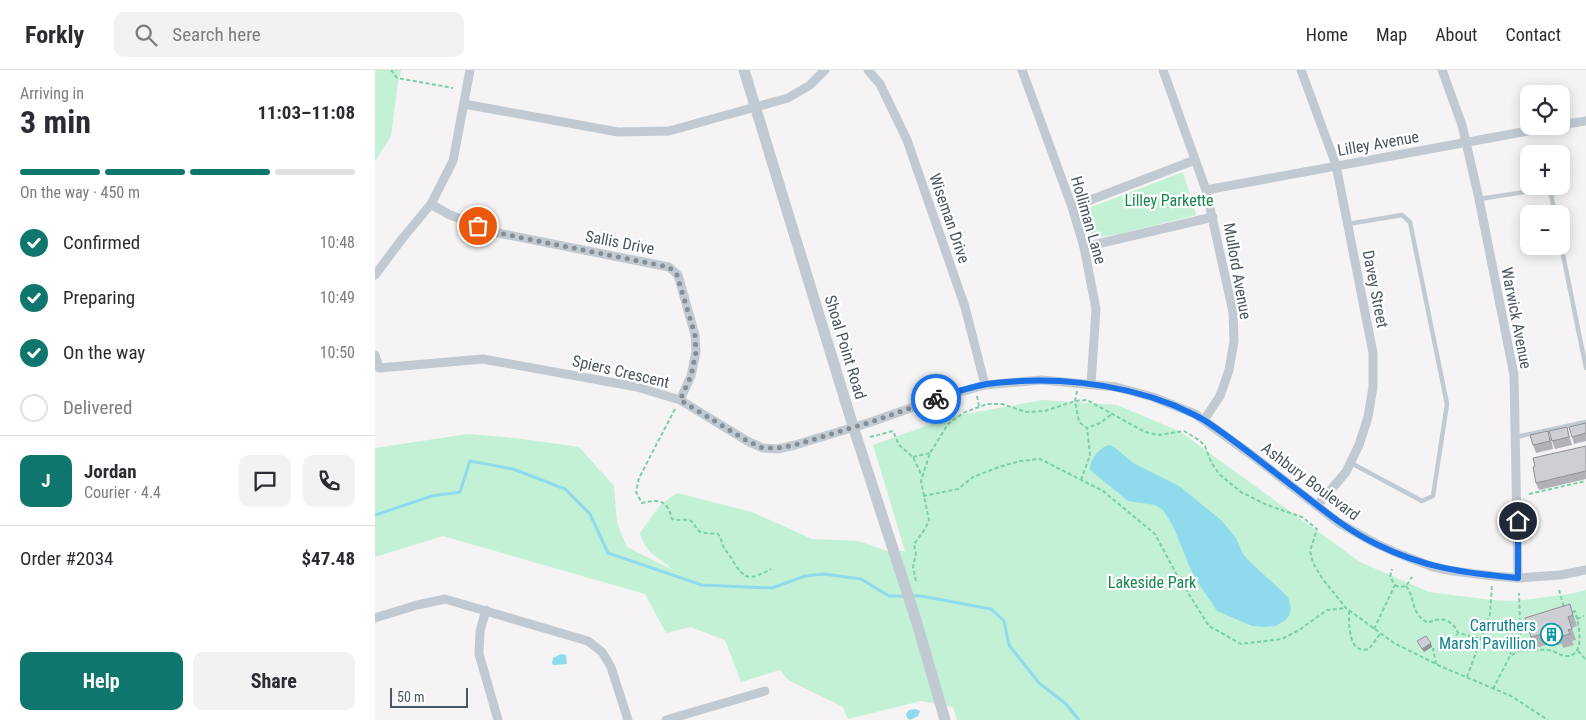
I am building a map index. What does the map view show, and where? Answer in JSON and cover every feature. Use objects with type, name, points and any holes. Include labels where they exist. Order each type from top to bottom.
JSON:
[{"type":"street","points":[[375,275],[401,239],[431,204],[453,161],[470,70]]},
{"type":"street","name":"Shoal Point Road","points":[[744,70],[853,426],[916,620],[945,720]]},
{"type":"street","points":[[464,104],[618,132],[669,130],[788,98],[810,85],[825,70]]},
{"type":"street","name":"Wiseman Drive","points":[[868,70],[880,84],[907,140],[965,307],[985,385]]},
{"type":"street","name":"Holliman Lane","points":[[1022,70],[1072,206],[1084,247],[1096,309],[1091,384]]},
{"type":"street","name":"Mullord Avenue","points":[[1163,70],[1206,190],[1233,312],[1234,342],[1229,370],[1220,396],[1204,420]]},
{"type":"street","name":"Davey Street","points":[[1301,70],[1336,165],[1373,353],[1373,387],[1368,417],[1359,445],[1345,472],[1317,506]]},
{"type":"street","name":"Warwick Avenue","points":[[1442,70],[1462,125],[1479,199],[1514,375],[1518,578]]},
{"type":"street","points":[[1570,124],[1586,121]]},
{"type":"street","name":"Lilley Avenue","points":[[1206,190],[1520,133]]},
{"type":"street","points":[[1072,206],[1195,160]]},
{"type":"street","name":"Sallis Drive","points":[[431,204],[448,214],[493,232],[669,267],[677,275],[695,335],[696,352],[691,376],[680,400]]},
{"type":"street","points":[[1084,247],[1213,217]]},
{"type":"street","name":"Spiers Crescent","points":[[375,355],[379,368],[483,359],[637,387],[680,400],[749,442],[763,448],[795,445],[853,426]]},
{"type":"street","name":"Ashbury Boulevard","points":[[853,426],[871,422],[939,398],[985,385],[1042,380],[1117,387],[1153,397],[1195,414],[1339,523],[1391,551],[1433,567],[1493,576],[1518,578],[1560,575],[1586,570]]},
{"type":"street","points":[[375,618],[417,605],[445,599],[588,641],[602,652],[611,667],[629,720]]},
{"type":"street","points":[[486,610],[480,631],[479,654],[498,720]]},
{"type":"street","points":[[666,720],[765,690]]},
{"type":"lane","points":[[1479,199],[1543,189],[1551,194],[1553,205]]},
{"type":"lane","points":[[1348,224],[1402,216],[1410,222],[1447,404],[1433,496],[1422,501],[1350,463]]},
{"type":"lane","points":[[1563,255],[1586,368]]},
{"type":"lane","points":[[1516,437],[1586,422]]},
{"type":"path","points":[[391,70],[397,78],[453,88]]},
{"type":"path","points":[[680,400],[639,478],[636,492],[642,503],[653,500],[661,501],[669,508],[672,519],[693,522],[702,533],[718,534],[722,539],[724,548],[743,576],[749,578],[759,576],[771,570]]},
{"type":"path","points":[[1075,401],[1079,422],[1087,428],[1090,455],[1081,480]]},
{"type":"path","points":[[917,584],[913,571],[916,554],[914,544],[929,520],[923,496],[922,476],[930,453],[948,424],[963,413],[979,406],[998,404],[1023,412],[1036,412],[1075,401],[1091,402],[1139,430],[1152,434],[1185,432],[1199,440],[1205,446],[1214,467],[1235,487],[1261,503],[1302,517],[1317,529],[1311,551],[1313,563],[1345,608],[1395,643],[1436,664],[1511,696],[1548,720]]},
{"type":"path","points":[[1087,428],[1100,423],[1112,414]]},
{"type":"path","points":[[870,437],[893,431],[899,444],[913,457],[922,476]]},
{"type":"path","points":[[913,457],[930,453]]},
{"type":"path","points":[[923,496],[958,489],[973,477],[999,467],[1041,459],[1103,491],[1155,534],[1178,577],[1209,626],[1241,644],[1282,639],[1299,630],[1327,610],[1345,608]]},
{"type":"path","points":[[1529,494],[1586,482]]},
{"type":"path","points":[[1392,570],[1390,577],[1395,585],[1399,587],[1406,586]]},
{"type":"path","points":[[1406,586],[1411,576]]},
{"type":"path","points":[[1467,677],[1490,614],[1493,576]]},
{"type":"path","points":[[1374,629],[1395,585]]},
{"type":"path","points":[[1406,586],[1415,609],[1427,623],[1438,619],[1446,620],[1451,622],[1458,633],[1481,638],[1512,654]]},
{"type":"path","points":[[1559,590],[1565,614]]},
{"type":"path","points":[[1519,593],[1521,650]]},
{"type":"path","points":[[1349,611],[1351,639],[1354,646],[1362,650],[1369,648],[1380,634]]},
{"type":"path","points":[[1493,689],[1512,654],[1521,650],[1551,650],[1566,656],[1578,651],[1581,635],[1575,611],[1570,613]]},
{"type":"path","points":[[1577,619],[1585,616]]},
{"type":"path","points":[[1520,627],[1529,624]]},
{"type":"path","points":[[1436,664],[1433,649],[1449,648],[1455,641],[1458,633]]},
{"type":"path","points":[[1578,651],[1586,660]]},
{"type":"green space","points":[[375,70],[401,70],[391,136],[375,161]]},
{"type":"green space","name":"Lilley Parkette","points":[[1183,172],[1196,215],[1119,234],[1099,237],[1087,232],[1082,214],[1086,209]]},
{"type":"green space","name":"Lakeside Park","points":[[1043,400],[1117,405],[1179,431],[1360,562],[1429,592],[1492,600],[1517,601],[1586,590],[1586,720],[957,720],[953,707],[921,701],[848,719],[843,707],[788,680],[780,670],[741,682],[725,640],[690,627],[666,633],[645,594],[443,536],[375,557],[375,448],[468,434],[579,447],[614,486],[617,523],[627,547],[673,570],[649,550],[642,540],[640,533],[660,505],[677,493],[752,512],[812,539],[858,541],[887,551],[905,551],[873,445],[954,416]]},
{"type":"water","points":[[1110,445],[1133,463],[1179,486],[1221,520],[1236,538],[1243,554],[1248,560],[1288,597],[1291,608],[1289,616],[1275,626],[1265,627],[1252,626],[1217,611],[1193,575],[1173,526],[1163,510],[1155,505],[1128,501],[1090,470],[1096,454],[1102,448]]},
{"type":"water","points":[[561,654],[566,655],[567,664],[553,665],[553,658]]},
{"type":"water","points":[[915,709],[920,711],[918,716],[910,720],[906,714],[909,710]]},
{"type":"building","points":[[1586,423],[1586,433],[1572,437],[1569,427]]},
{"type":"building","points":[[1567,427],[1569,437],[1552,441],[1549,431]]},
{"type":"building","points":[[1548,431],[1550,441],[1533,445],[1530,435]]},
{"type":"building","points":[[1586,446],[1586,471],[1536,483],[1533,458]]},
{"type":"building","points":[[1570,604],[1573,615],[1568,617],[1572,629],[1568,630],[1570,634],[1559,637],[1558,633],[1554,634],[1553,631],[1531,637],[1525,618]]},
{"type":"building","points":[[1426,636],[1431,643],[1422,649],[1417,641]]},
{"type":"waterway","points":[[375,515],[432,496],[460,492],[470,461],[513,469],[565,489],[590,514],[608,553],[702,585],[772,588],[805,576],[824,574],[861,579],[889,596],[921,596],[991,609],[1004,621],[1009,645],[1039,683],[1066,704],[1079,720]]},
{"type":"way so far","points":[[478,226],[493,232],[669,267],[677,275],[695,335],[696,352],[691,376],[680,400],[749,442],[763,448],[795,445],[871,422],[936,399]]},
{"type":"place","name":"Carruthers Marsh Pavillion","points":[[1552,634]]},
{"type":"route","points":[[936,399],[985,385],[1042,380],[1117,387],[1153,397],[1195,414],[1204,420],[1339,523],[1375,544],[1433,567],[1518,578],[1518,521]]}]
